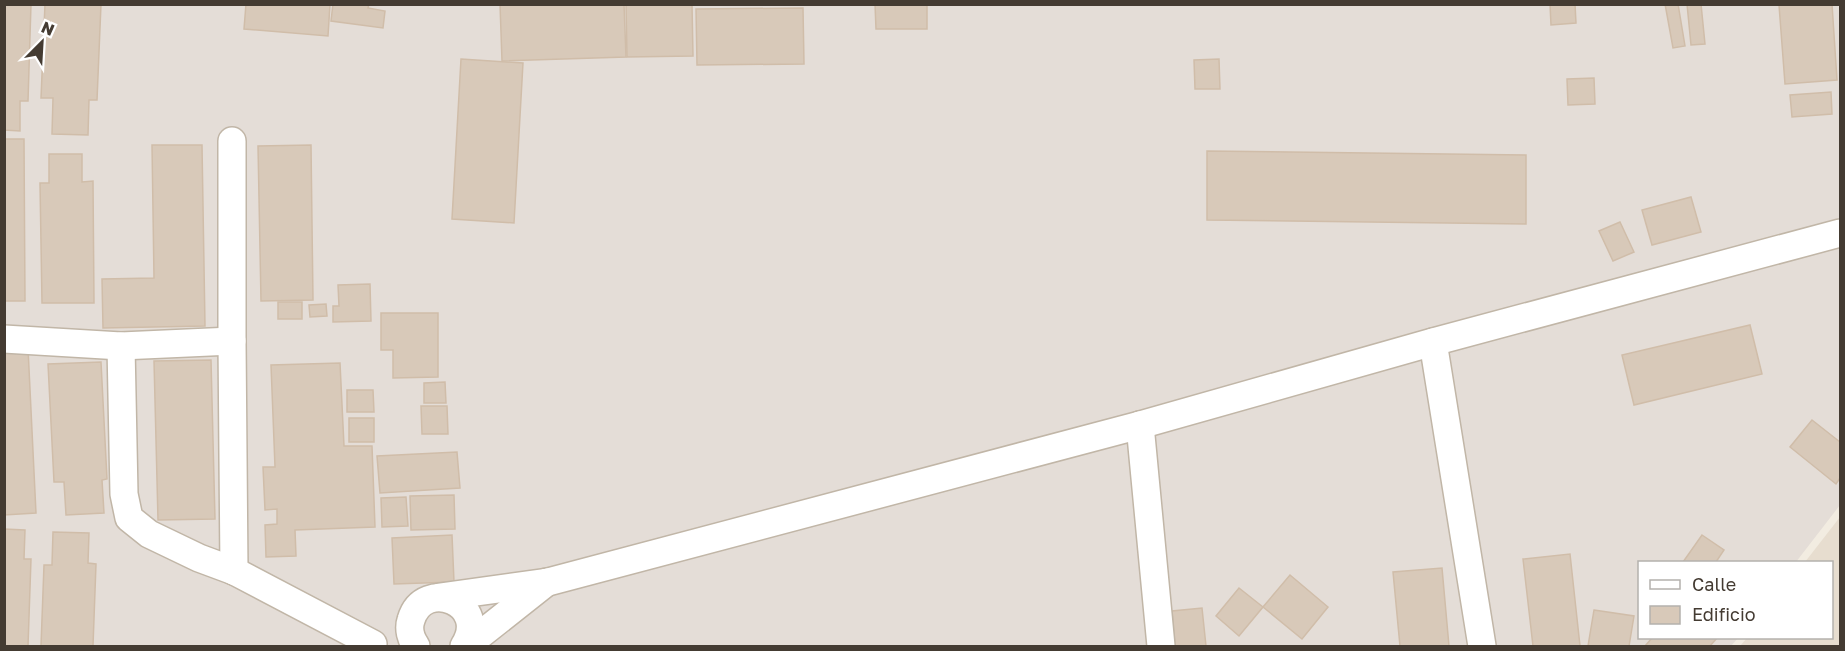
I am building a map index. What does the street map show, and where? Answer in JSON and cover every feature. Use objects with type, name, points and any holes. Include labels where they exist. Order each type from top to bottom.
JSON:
[{"type":"lane","points":[[232,141],[234,571]]},
{"type":"lane","points":[[121,346],[124,494],[129,518],[149,534],[199,558],[234,571],[369,645],[413,640],[410,624],[417,608],[423,602],[440,597],[548,582],[1140,425],[1433,342],[1840,233]]},
{"type":"lane","points":[[4,339],[121,346],[232,341]]},
{"type":"lane","points":[[1433,342],[1482,646]]},
{"type":"lane","points":[[1140,425],[1161,646]]},
{"type":"lane","points":[[465,646],[548,582]]},
{"type":"lane","points":[[440,597],[458,603],[465,610],[471,628],[470,637],[465,646]]},
{"type":"shaded area","points":[[4,5],[1840,5],[1840,505],[1797,561],[1638,561],[1638,639],[1737,639],[1731,646],[5,646]]},
{"type":"shaded area","points":[[1840,517],[1840,646],[1740,646],[1746,639],[1833,639],[1833,561],[1806,561]]},
{"type":"building","points":[[4,4],[31,4],[28,101],[20,101],[20,131],[4,130]]},
{"type":"building","points":[[45,4],[101,4],[97,100],[89,100],[88,135],[52,134],[53,98],[41,98]]},
{"type":"building","points":[[246,4],[330,4],[328,36],[244,29]]},
{"type":"building","points":[[333,4],[369,4],[368,8],[385,11],[383,28],[331,21]]},
{"type":"building","points":[[500,4],[624,4],[626,57],[502,61]]},
{"type":"building","points":[[626,4],[692,4],[693,56],[627,57]]},
{"type":"building","points":[[875,4],[927,4],[927,29],[876,29]]},
{"type":"building","points":[[1550,4],[1575,4],[1576,23],[1551,25]]},
{"type":"building","points":[[1665,4],[1678,4],[1685,46],[1673,48]]},
{"type":"building","points":[[1687,4],[1701,4],[1705,44],[1691,45]]},
{"type":"building","points":[[1832,4],[1837,80],[1785,84],[1779,5]]},
{"type":"building","points":[[803,8],[804,64],[697,65],[696,9]]},
{"type":"building","points":[[461,59],[523,63],[514,223],[452,219]]},
{"type":"building","points":[[1219,59],[1220,89],[1195,89],[1194,60]]},
{"type":"building","points":[[1594,78],[1595,104],[1568,105],[1567,79]]},
{"type":"building","points":[[1831,92],[1832,114],[1792,117],[1790,95]]},
{"type":"building","points":[[4,139],[24,139],[25,301],[4,301]]},
{"type":"building","points":[[152,145],[202,145],[205,326],[103,328],[102,279],[154,278]]},
{"type":"building","points":[[311,145],[313,300],[261,301],[258,146]]},
{"type":"building","points":[[1207,151],[1526,155],[1526,224],[1207,220]]},
{"type":"building","points":[[49,154],[82,154],[82,182],[93,181],[94,303],[42,303],[40,183],[49,183]]},
{"type":"building","points":[[1691,197],[1701,232],[1652,245],[1642,210]]},
{"type":"building","points":[[1620,222],[1634,252],[1613,261],[1599,231]]},
{"type":"building","points":[[370,284],[371,321],[333,322],[333,306],[339,306],[338,285]]},
{"type":"building","points":[[278,302],[302,302],[302,319],[278,319]]},
{"type":"building","points":[[326,304],[327,316],[310,317],[309,305]]},
{"type":"building","points":[[381,313],[438,313],[438,377],[393,378],[393,350],[381,350]]},
{"type":"building","points":[[1750,325],[1762,374],[1634,405],[1622,355]]},
{"type":"building","points":[[28,348],[36,513],[4,515],[4,349]]},
{"type":"building","points":[[211,360],[215,519],[158,520],[154,361]]},
{"type":"building","points":[[101,362],[107,479],[102,480],[104,513],[66,515],[64,482],[54,482],[48,364]]},
{"type":"building","points":[[340,363],[344,446],[372,446],[375,527],[295,530],[296,556],[266,557],[265,525],[277,524],[277,509],[265,510],[263,467],[275,467],[271,365]]},
{"type":"building","points":[[445,382],[446,403],[424,403],[424,383]]},
{"type":"building","points":[[347,390],[373,390],[374,412],[347,412]]},
{"type":"building","points":[[421,406],[447,406],[448,434],[422,434]]},
{"type":"building","points":[[349,418],[374,418],[374,442],[349,442]]},
{"type":"building","points":[[1812,420],[1840,442],[1840,478],[1836,484],[1790,447]]},
{"type":"building","points":[[457,452],[460,488],[380,493],[377,456]]},
{"type":"building","points":[[454,495],[455,529],[411,530],[410,496]]},
{"type":"building","points":[[406,497],[408,526],[382,527],[381,498]]},
{"type":"building","points":[[4,529],[25,530],[24,559],[31,559],[28,646],[4,646]]},
{"type":"building","points":[[53,532],[89,533],[88,563],[96,564],[93,646],[41,646],[44,565],[52,565]]},
{"type":"building","points":[[452,535],[454,582],[394,584],[392,538]]},
{"type":"building","points":[[1702,535],[1724,550],[1717,561],[1684,561]]},
{"type":"building","points":[[1570,554],[1580,646],[1533,646],[1523,559]]},
{"type":"building","points":[[1442,568],[1449,646],[1400,646],[1393,572]]},
{"type":"building","points":[[1290,575],[1328,607],[1302,639],[1263,607]]},
{"type":"building","points":[[1239,588],[1263,607],[1239,636],[1216,616]]},
{"type":"building","points":[[1202,608],[1206,646],[1175,646],[1172,611]]},
{"type":"building","points":[[1594,610],[1634,616],[1629,646],[1588,646]]},
{"type":"building","points":[[1651,639],[1716,639],[1710,646],[1645,646]]}]
